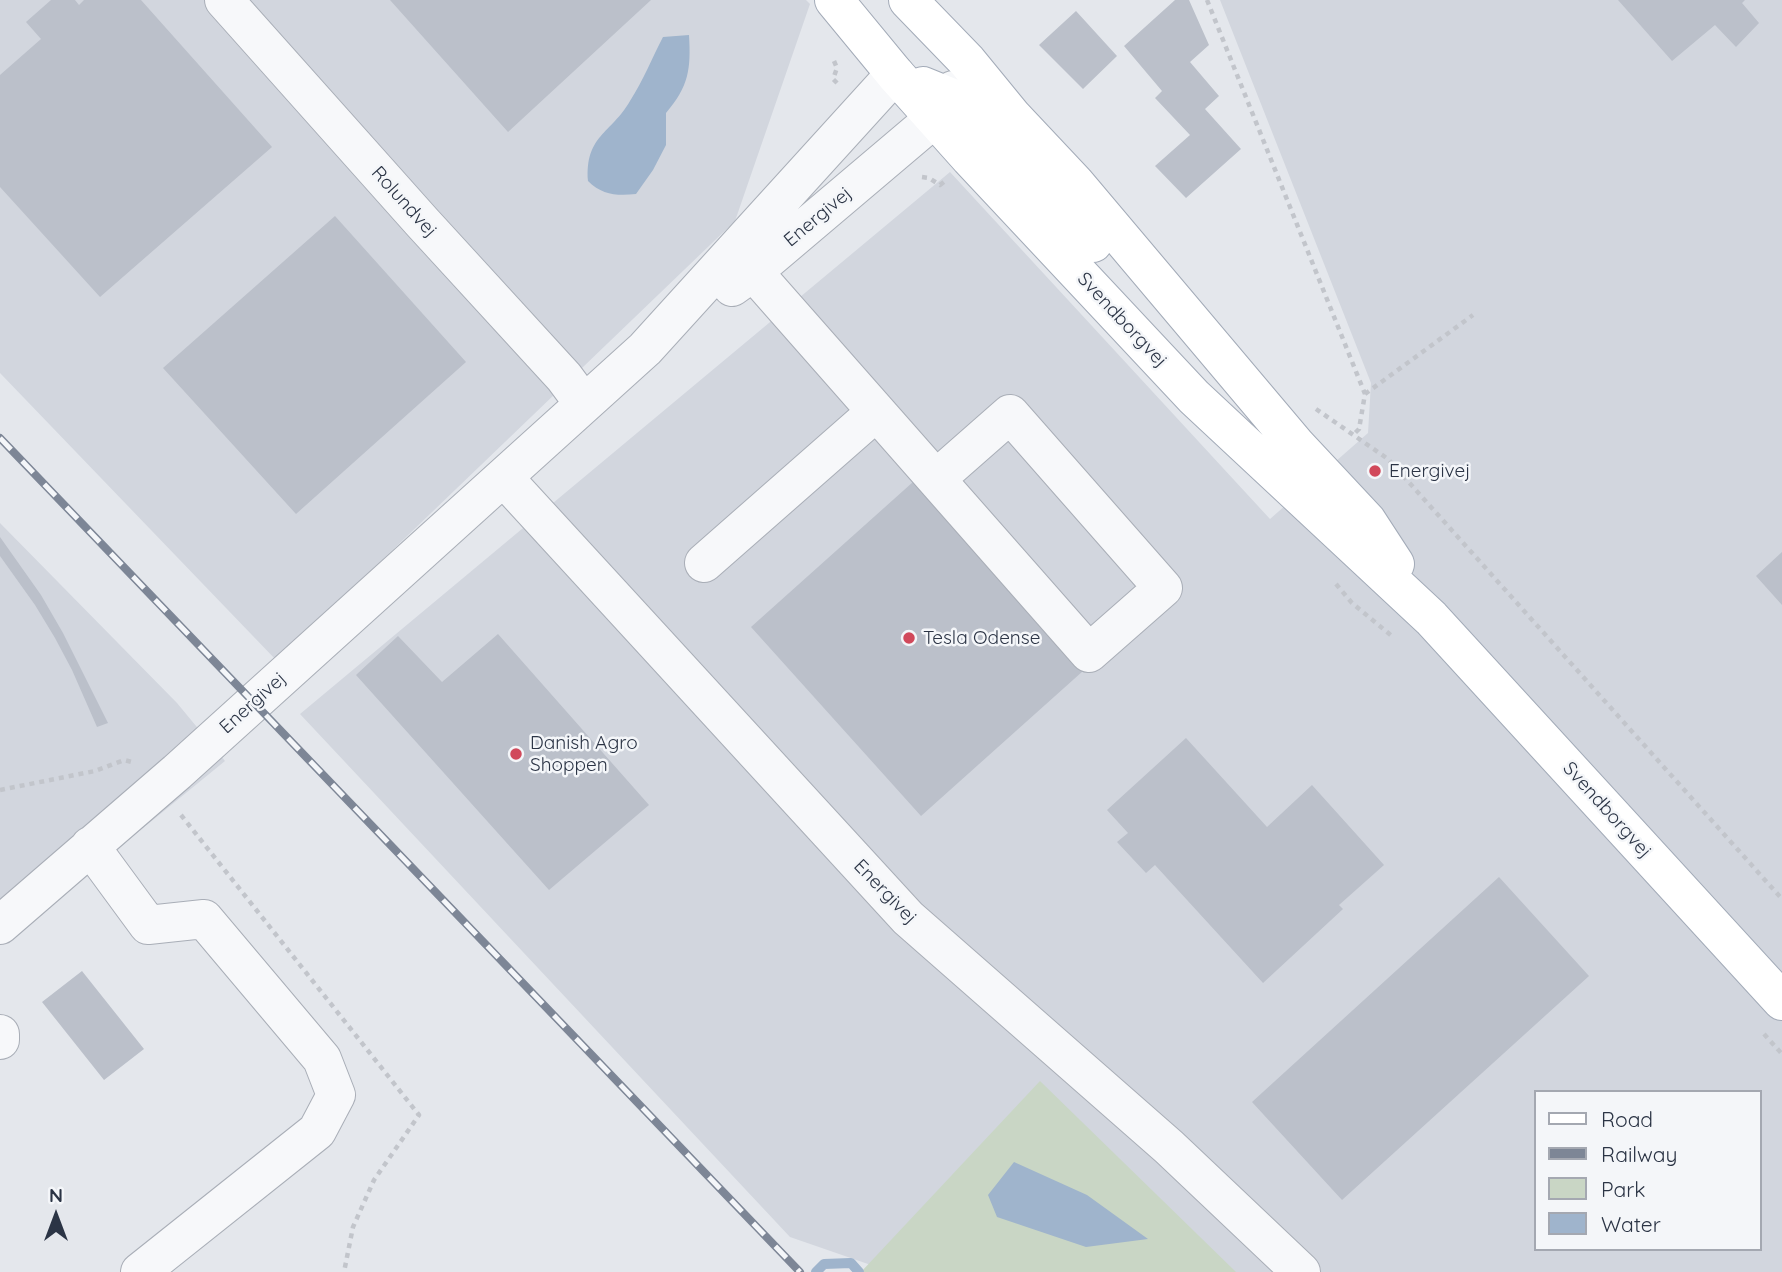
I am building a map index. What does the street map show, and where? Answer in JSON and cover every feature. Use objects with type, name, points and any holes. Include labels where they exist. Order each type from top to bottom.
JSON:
[{"type":"main road","name":"Svendborgvej","points":[[834,0],[895,74],[943,107],[1194,397],[1432,618],[1782,1001]]},
{"type":"main road","name":"Svendborgvej","points":[[908,0],[967,61],[1012,116],[1075,183],[1296,446],[1367,521],[1432,618]]},
{"type":"main road","points":[[943,107],[993,135],[1130,282],[1296,446]]},
{"type":"street","name":"Rolundvej","points":[[224,0],[564,377],[584,404]]},
{"type":"street","name":"Energivej","points":[[0,925],[168,780],[744,261],[943,107],[967,61]]},
{"type":"street","name":"Energivej","points":[[744,261],[895,74]]},
{"type":"street","points":[[744,261],[1089,653],[1163,588],[1010,414],[936,479]]},
{"type":"street","points":[[704,563],[876,412]]},
{"type":"street","name":"Energivej","points":[[504,478],[908,918],[1169,1147],[1301,1272]]},
{"type":"street","points":[[90,846],[148,925],[204,919],[321,1059],[336,1095],[317,1131],[140,1272]]},
{"type":"street","points":[[0,1034],[0,1040]]},
{"type":"path","points":[[1207,0],[1365,394],[1359,429],[1354,434],[1388,459],[1782,899]]},
{"type":"path","points":[[1365,394],[1473,315]]},
{"type":"path","points":[[0,790],[95,771],[124,760],[168,780],[419,1115],[374,1180],[353,1227],[344,1272]]},
{"type":"shaded area","points":[[0,0],[806,0],[810,4],[735,221],[277,661],[0,373]]},
{"type":"shaded area","points":[[1220,0],[1782,0],[1782,1272],[878,1272],[868,1264],[790,1237],[300,714],[950,172],[1270,519],[1368,433],[1371,383]]},
{"type":"shaded area","points":[[0,523],[177,703],[225,761],[0,945]]},
{"type":"green space","points":[[1040,1081],[1236,1272],[861,1272]]},
{"type":"water","points":[[689,35],[687,77],[680,94],[666,113],[666,145],[653,170],[636,194],[604,192],[588,181],[588,166],[595,144],[630,101],[663,37]]},
{"type":"water","points":[[1014,1162],[1087,1195],[1148,1239],[1086,1247],[997,1217],[988,1195]]},
{"type":"building","points":[[51,0],[75,0],[79,5],[84,0],[141,0],[272,147],[100,297],[0,187],[0,75],[41,39],[26,22]]},
{"type":"building","points":[[390,0],[651,0],[508,132]]},
{"type":"building","points":[[1175,0],[1189,0],[1209,45],[1190,62],[1219,96],[1205,109],[1241,149],[1186,198],[1155,166],[1190,135],[1155,98],[1162,91],[1124,46]]},
{"type":"building","points":[[1618,0],[1745,0],[1742,3],[1759,23],[1736,47],[1715,25],[1672,61]]},
{"type":"building","points":[[1076,11],[1117,56],[1083,89],[1039,45]]},
{"type":"building","points":[[335,216],[466,362],[296,514],[163,368]]},
{"type":"building","points":[[913,482],[1083,671],[921,816],[751,627]]},
{"type":"building","points":[[0,537],[41,595],[108,723],[97,727],[55,638],[0,556]]},
{"type":"building","points":[[1782,552],[1782,605],[1756,576]]},
{"type":"building","points":[[498,634],[649,805],[549,890],[356,675],[398,636],[442,682]]},
{"type":"building","points":[[1186,738],[1267,827],[1312,785],[1384,865],[1339,905],[1343,909],[1263,983],[1155,865],[1146,873],[1117,842],[1128,833],[1107,810]]},
{"type":"building","points":[[1499,877],[1589,976],[1342,1200],[1252,1102]]},
{"type":"building","points":[[82,971],[144,1049],[104,1080],[42,1002]]},
{"type":"waterway","points":[[816,1272],[824,1264],[851,1263],[859,1272]]},
{"type":"railway","points":[[0,438],[800,1272]]},
{"type":"place","name":"Energivej","points":[[1375,471]]},
{"type":"place","name":"Tesla Odense","points":[[909,638]]},
{"type":"place","name":"Danish Agro Shoppen","points":[[516,754]]}]
